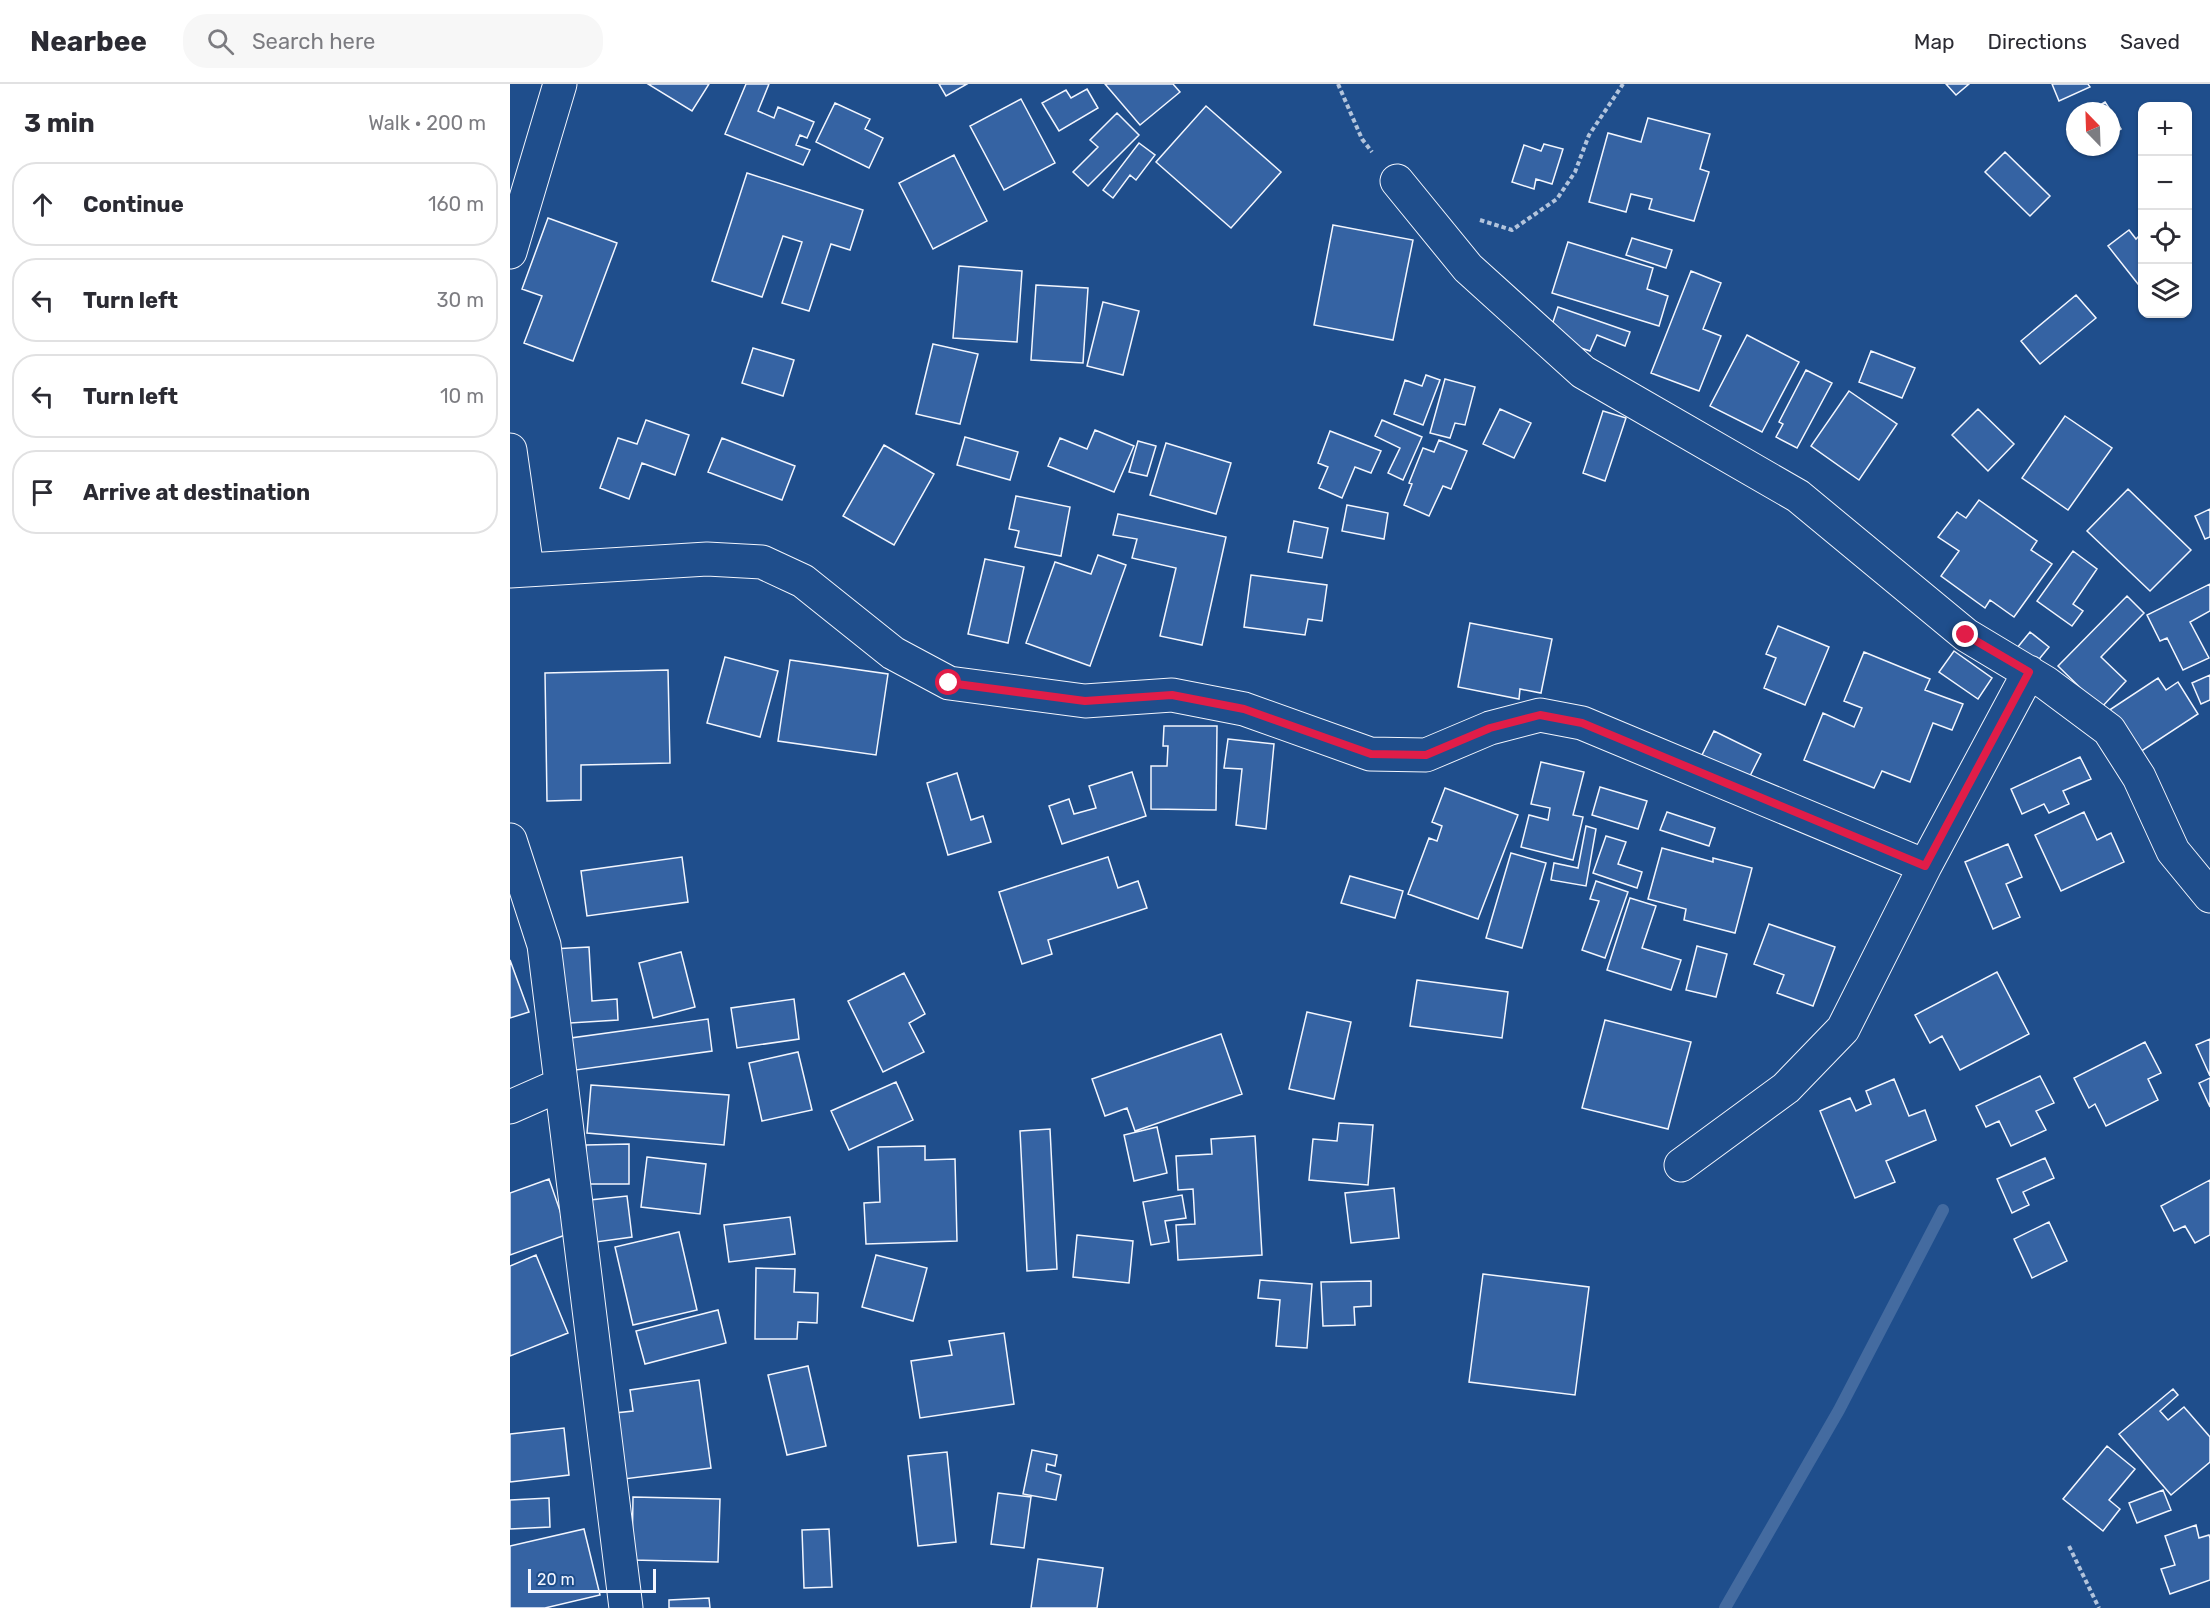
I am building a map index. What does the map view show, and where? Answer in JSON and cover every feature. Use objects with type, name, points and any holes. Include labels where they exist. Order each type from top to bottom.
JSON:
[{"type":"street","points":[[510,252],[560,84]]},
{"type":"street","points":[[1397,181],[1468,268],[1582,372],[1797,496],[1966,635],[2029,672],[2109,730],[2139,777],[2173,851],[2210,896]]},
{"type":"street","points":[[510,450],[518,570],[706,559],[762,562],[803,581],[893,653],[949,683],[1085,701],[1172,695],[1244,709],[1371,754],[1426,755],[1490,728],[1540,715],[1582,723],[1925,866]]},
{"type":"street","points":[[1681,1165],[1786,1088],[1843,1029],[1925,866],[2029,672]]},
{"type":"street","points":[[510,840],[544,945],[560,1085],[611,1471],[626,1608]]},
{"type":"street","points":[[510,1107],[560,1085]]},
{"type":"path","points":[[1338,84],[1362,140],[1397,181]]},
{"type":"path","points":[[1479,219],[1512,230],[1557,198],[1575,172],[1588,135],[1623,84]]},
{"type":"path","points":[[2069,1546],[2099,1608]]},
{"type":"building","points":[[648,84],[709,84],[692,111]]},
{"type":"building","points":[[746,84],[769,84],[758,111],[774,118],[778,107],[814,122],[807,138],[800,135],[796,145],[810,150],[803,165],[725,134]]},
{"type":"building","points":[[939,84],[967,84],[946,96]]},
{"type":"building","points":[[1105,84],[1173,84],[1180,92],[1140,125]]},
{"type":"building","points":[[1946,84],[1969,84],[1956,95]]},
{"type":"building","points":[[2052,84],[2088,84],[2090,87],[2059,101]]},
{"type":"building","points":[[1087,89],[1098,108],[1059,131],[1042,103],[1066,90],[1071,98]]},
{"type":"building","points":[[1021,99],[1055,163],[1004,190],[970,126]]},
{"type":"building","points":[[835,103],[870,119],[865,129],[883,138],[869,168],[816,142]]},
{"type":"building","points":[[1206,106],[1281,172],[1231,228],[1156,162]]},
{"type":"building","points":[[1117,113],[1139,135],[1088,186],[1073,172],[1098,147],[1090,140]]},
{"type":"building","points":[[1648,118],[1710,134],[1700,169],[1709,172],[1694,221],[1649,209],[1652,199],[1631,194],[1626,212],[1589,202],[1608,133],[1641,142]]},
{"type":"building","points":[[1139,143],[1155,155],[1136,180],[1130,175],[1113,198],[1103,190]]},
{"type":"building","points":[[1544,144],[1563,149],[1552,184],[1536,179],[1534,189],[1512,182],[1524,145],[1541,151]]},
{"type":"building","points":[[2005,152],[2050,196],[2030,216],[1985,172]]},
{"type":"building","points":[[954,155],[987,221],[933,249],[899,183]]},
{"type":"building","points":[[747,173],[863,210],[850,250],[831,244],[809,311],[782,303],[802,242],[783,236],[762,297],[712,281]]},
{"type":"building","points":[[548,218],[617,243],[573,361],[524,343],[542,296],[522,289]]},
{"type":"building","points":[[1333,225],[1413,240],[1393,340],[1314,325]]},
{"type":"building","points":[[2129,230],[2136,239],[2138,237],[2138,284],[2108,246]]},
{"type":"building","points":[[1632,238],[1672,250],[1666,268],[1626,255]]},
{"type":"building","points":[[1568,242],[1653,268],[1647,289],[1668,296],[1659,326],[1552,293]]},
{"type":"building","points":[[959,266],[1022,271],[1017,342],[953,338]]},
{"type":"building","points":[[1691,271],[1721,283],[1703,329],[1721,336],[1699,391],[1651,373]]},
{"type":"building","points":[[1036,285],[1088,288],[1083,363],[1031,360]]},
{"type":"building","points":[[2076,295],[2096,318],[2040,364],[2021,341]]},
{"type":"building","points":[[1103,302],[1139,311],[1123,375],[1087,366]]},
{"type":"building","points":[[1558,307],[1630,332],[1625,346],[1597,335],[1590,351],[1548,337]]},
{"type":"building","points":[[1747,335],[1799,362],[1762,432],[1710,406]]},
{"type":"building","points":[[933,344],[978,354],[960,424],[916,414]]},
{"type":"building","points":[[753,348],[794,360],[783,396],[742,383]]},
{"type":"building","points":[[1871,351],[1915,368],[1902,398],[1859,382]]},
{"type":"building","points":[[1806,370],[1832,383],[1797,448],[1776,437],[1783,424],[1779,422]]},
{"type":"building","points":[[1426,375],[1440,380],[1423,425],[1394,414],[1405,380],[1422,386]]},
{"type":"building","points":[[1445,379],[1475,387],[1465,425],[1455,423],[1450,438],[1430,433]]},
{"type":"building","points":[[1849,391],[1897,424],[1859,480],[1811,446]]},
{"type":"building","points":[[1500,409],[1531,423],[1514,458],[1483,444]]},
{"type":"building","points":[[1978,409],[2014,444],[1988,471],[1952,435]]},
{"type":"building","points":[[1603,411],[1626,418],[1605,481],[1583,473]]},
{"type":"building","points":[[2065,416],[2112,448],[2068,510],[2022,478]]},
{"type":"building","points":[[646,420],[689,435],[675,475],[642,463],[629,499],[600,488],[618,438],[637,444]]},
{"type":"building","points":[[1382,420],[1422,437],[1403,480],[1388,473],[1400,448],[1375,436]]},
{"type":"building","points":[[1095,430],[1134,446],[1114,492],[1048,466],[1060,438],[1087,449]]},
{"type":"building","points":[[1330,431],[1381,451],[1371,473],[1355,467],[1342,498],[1319,488],[1328,467],[1318,463]]},
{"type":"building","points":[[965,437],[1018,452],[1010,480],[957,465]]},
{"type":"building","points":[[722,438],[795,466],[782,500],[708,472]]},
{"type":"building","points":[[1439,440],[1467,451],[1451,489],[1443,486],[1429,516],[1404,505],[1412,484],[1409,483],[1423,448],[1434,452]]},
{"type":"building","points":[[1138,441],[1156,446],[1147,476],[1129,472]]},
{"type":"building","points":[[1166,443],[1231,463],[1216,514],[1150,495]]},
{"type":"building","points":[[884,445],[934,474],[894,545],[843,516]]},
{"type":"building","points":[[2128,489],[2191,550],[2150,591],[2087,531]]},
{"type":"building","points":[[1016,496],[1070,507],[1061,556],[1015,547],[1019,531],[1009,529]]},
{"type":"building","points":[[1979,500],[2037,541],[2031,550],[2052,564],[2014,617],[1990,600],[1985,608],[1941,576],[1959,551],[1938,537],[1957,512],[1966,518]]},
{"type":"building","points":[[1347,505],[1388,513],[1384,539],[1342,531]]},
{"type":"building","points":[[2210,509],[2210,537],[2205,539],[2195,516]]},
{"type":"building","points":[[1118,514],[1226,537],[1202,645],[1160,636],[1176,568],[1132,558],[1137,539],[1113,535]]},
{"type":"building","points":[[1294,521],[1328,528],[1322,558],[1288,552]]},
{"type":"building","points":[[2073,551],[2097,569],[2073,604],[2083,611],[2072,626],[2037,601]]},
{"type":"building","points":[[1098,555],[1126,565],[1090,666],[1026,643],[1055,562],[1091,574]]},
{"type":"building","points":[[985,559],[1024,567],[1008,643],[968,634]]},
{"type":"building","points":[[1251,575],[1327,585],[1322,621],[1308,619],[1305,635],[1244,627]]},
{"type":"building","points":[[2210,584],[2210,611],[2190,622],[2209,658],[2183,670],[2167,638],[2160,641],[2147,615]]},
{"type":"building","points":[[2127,596],[2144,613],[2101,657],[2126,681],[2101,708],[2058,666]]},
{"type":"building","points":[[1470,623],[1552,639],[1541,693],[1520,689],[1519,699],[1458,687]]},
{"type":"building","points":[[1778,626],[1829,647],[1805,705],[1764,688],[1776,658],[1766,654]]},
{"type":"building","points":[[2030,632],[2049,647],[2036,663],[2017,648]]},
{"type":"building","points":[[1954,651],[1992,678],[1978,699],[1939,672]]},
{"type":"building","points":[[1864,652],[1930,679],[1925,690],[1963,704],[1952,730],[1933,723],[1910,782],[1882,771],[1874,788],[1804,760],[1823,713],[1854,727],[1862,708],[1844,701]]},
{"type":"building","points":[[725,657],[778,671],[760,737],[707,723]]},
{"type":"building","points":[[790,660],[888,674],[876,755],[778,741]]},
{"type":"building","points":[[668,670],[670,763],[581,765],[581,800],[547,801],[545,673]]},
{"type":"building","points":[[2210,675],[2210,700],[2201,704],[2192,683]]},
{"type":"building","points":[[2158,678],[2166,690],[2178,682],[2198,714],[2137,754],[2108,711]]},
{"type":"building","points":[[1164,726],[1217,726],[1216,810],[1151,809],[1151,766],[1167,766],[1168,746],[1163,746]]},
{"type":"building","points":[[1714,731],[1761,754],[1749,778],[1702,755]]},
{"type":"building","points":[[1228,739],[1274,744],[1266,829],[1236,825],[1242,769],[1224,768]]},
{"type":"building","points":[[2080,757],[2091,779],[2063,791],[2069,804],[2049,813],[2044,804],[2022,814],[2011,789]]},
{"type":"building","points":[[1541,762],[1584,772],[1573,815],[1583,817],[1573,860],[1521,847],[1529,815],[1548,820],[1550,808],[1531,804]]},
{"type":"building","points":[[1132,772],[1146,816],[1062,844],[1049,806],[1069,799],[1074,814],[1096,808],[1089,786]]},
{"type":"building","points":[[957,773],[971,820],[983,816],[991,842],[948,855],[927,783]]},
{"type":"building","points":[[1600,787],[1647,801],[1638,829],[1592,815]]},
{"type":"building","points":[[1445,788],[1518,815],[1478,919],[1408,894],[1429,838],[1437,841],[1442,826],[1432,822]]},
{"type":"building","points":[[1667,812],[1715,828],[1709,846],[1660,830]]},
{"type":"building","points":[[2084,812],[2097,840],[2111,833],[2124,862],[2061,891],[2035,835]]},
{"type":"building","points":[[1586,826],[1596,829],[1586,886],[1551,880],[1554,863],[1578,868]]},
{"type":"building","points":[[1606,836],[1626,842],[1618,864],[1642,872],[1637,888],[1593,873]]},
{"type":"building","points":[[2008,844],[2022,877],[2006,884],[2020,917],[1993,929],[1965,862]]},
{"type":"building","points":[[1662,848],[1713,862],[1713,858],[1752,868],[1735,933],[1684,920],[1686,909],[1648,899]]},
{"type":"building","points":[[1511,853],[1546,863],[1522,948],[1486,938]]},
{"type":"building","points":[[682,857],[688,902],[587,916],[581,871]]},
{"type":"building","points":[[1108,857],[1118,888],[1138,881],[1147,908],[1048,940],[1052,954],[1022,964],[999,892]]},
{"type":"building","points":[[1350,876],[1403,891],[1395,918],[1341,903]]},
{"type":"building","points":[[1596,881],[1628,892],[1605,958],[1582,950],[1599,901],[1590,899]]},
{"type":"building","points":[[1630,898],[1656,906],[1642,948],[1681,960],[1671,990],[1607,970]]},
{"type":"building","points":[[1769,924],[1835,947],[1813,1006],[1777,993],[1784,975],[1754,964]]},
{"type":"building","points":[[1697,946],[1727,954],[1716,997],[1686,990]]},
{"type":"building","points":[[589,947],[592,1001],[617,999],[618,1020],[554,1024],[551,949]]},
{"type":"building","points":[[681,952],[695,1007],[653,1018],[639,963]]},
{"type":"building","points":[[510,960],[529,1012],[510,1018]]},
{"type":"building","points":[[1997,972],[2029,1034],[1960,1070],[1942,1036],[1930,1043],[1915,1015]]},
{"type":"building","points":[[904,973],[925,1014],[909,1023],[924,1052],[883,1072],[848,1001]]},
{"type":"building","points":[[1417,980],[1508,992],[1502,1038],[1410,1026]]},
{"type":"building","points":[[794,999],[799,1039],[737,1048],[731,1008]]},
{"type":"building","points":[[1307,1012],[1351,1022],[1334,1099],[1289,1089]]},
{"type":"building","points":[[708,1019],[712,1051],[576,1070],[571,1038]]},
{"type":"building","points":[[1605,1020],[1691,1042],[1668,1129],[1582,1108]]},
{"type":"building","points":[[1221,1034],[1242,1094],[1135,1131],[1127,1108],[1105,1116],[1092,1079]]},
{"type":"building","points":[[2210,1039],[2210,1076],[2196,1045]]},
{"type":"building","points":[[2145,1042],[2161,1073],[2148,1079],[2158,1100],[2106,1126],[2095,1104],[2089,1108],[2074,1078]]},
{"type":"building","points":[[798,1052],[812,1110],[762,1121],[749,1063]]},
{"type":"building","points":[[2040,1076],[2054,1103],[2036,1111],[2046,1130],[2011,1146],[1999,1121],[1986,1127],[1976,1106]]},
{"type":"building","points":[[2210,1078],[2210,1107],[2199,1083]]},
{"type":"building","points":[[1894,1079],[1909,1116],[1925,1110],[1936,1140],[1886,1161],[1895,1182],[1855,1198],[1820,1111],[1850,1098],[1856,1111],[1871,1104],[1866,1091]]},
{"type":"building","points":[[896,1082],[913,1120],[849,1150],[831,1111]]},
{"type":"building","points":[[591,1085],[729,1095],[724,1145],[587,1133]]},
{"type":"building","points":[[1339,1123],[1373,1125],[1368,1185],[1309,1180],[1313,1139],[1337,1141]]},
{"type":"building","points":[[1157,1127],[1167,1173],[1134,1181],[1124,1135]]},
{"type":"building","points":[[1050,1129],[1057,1269],[1027,1271],[1020,1131]]},
{"type":"building","points":[[1255,1136],[1262,1255],[1178,1260],[1176,1225],[1195,1224],[1193,1189],[1178,1190],[1176,1156],[1212,1154],[1211,1139]]},
{"type":"building","points":[[629,1144],[629,1184],[586,1184],[586,1145]]},
{"type":"building","points":[[925,1146],[925,1160],[955,1159],[957,1241],[866,1244],[864,1203],[880,1202],[878,1147]]},
{"type":"building","points":[[647,1157],[706,1164],[700,1214],[641,1207]]},
{"type":"building","points":[[2045,1158],[2054,1178],[2023,1192],[2029,1205],[2012,1213],[1997,1179]]},
{"type":"building","points":[[549,1179],[568,1234],[510,1255],[510,1193]]},
{"type":"building","points":[[2210,1180],[2210,1235],[2195,1243],[2185,1226],[2174,1231],[2161,1206]]},
{"type":"building","points":[[1394,1188],[1399,1238],[1351,1243],[1345,1193]]},
{"type":"building","points":[[1182,1195],[1186,1218],[1165,1221],[1169,1242],[1151,1245],[1143,1202]]},
{"type":"building","points":[[627,1196],[632,1237],[596,1242],[590,1200]]},
{"type":"building","points":[[790,1217],[795,1254],[729,1262],[724,1225]]},
{"type":"building","points":[[2049,1222],[2067,1261],[2032,1278],[2014,1239]]},
{"type":"building","points":[[679,1232],[697,1310],[633,1325],[615,1247]]},
{"type":"building","points":[[1077,1235],[1133,1241],[1129,1283],[1073,1277]]},
{"type":"building","points":[[536,1255],[568,1333],[510,1356],[510,1266]]},
{"type":"building","points":[[876,1255],[927,1268],[913,1321],[862,1307]]},
{"type":"building","points":[[756,1268],[795,1269],[794,1292],[818,1293],[817,1323],[798,1322],[797,1339],[755,1339]]},
{"type":"building","points":[[1483,1274],[1589,1287],[1575,1395],[1469,1382]]},
{"type":"building","points":[[1260,1280],[1312,1284],[1307,1348],[1276,1346],[1280,1300],[1258,1298]]},
{"type":"building","points":[[1371,1281],[1371,1306],[1354,1307],[1355,1325],[1323,1326],[1321,1282]]},
{"type":"building","points":[[718,1310],[726,1343],[645,1364],[636,1331]]},
{"type":"building","points":[[1004,1333],[1014,1404],[920,1418],[911,1361],[952,1355],[949,1341]]},
{"type":"building","points":[[808,1366],[826,1446],[787,1455],[768,1375]]},
{"type":"building","points":[[699,1380],[711,1468],[624,1479],[615,1413],[633,1411],[630,1390]]},
{"type":"building","points":[[2173,1389],[2178,1395],[2160,1411],[2168,1420],[2184,1407],[2210,1437],[2210,1462],[2171,1495],[2119,1434]]},
{"type":"building","points":[[564,1428],[569,1475],[510,1482],[510,1434]]},
{"type":"building","points":[[2107,1446],[2135,1469],[2109,1500],[2120,1509],[2103,1531],[2063,1499]]},
{"type":"building","points":[[1032,1450],[1057,1455],[1055,1466],[1047,1464],[1046,1471],[1061,1475],[1056,1500],[1023,1494]]},
{"type":"building","points":[[947,1452],[956,1542],[918,1546],[908,1456]]},
{"type":"building","points":[[2163,1490],[2171,1510],[2137,1523],[2129,1503]]},
{"type":"building","points":[[998,1493],[1031,1497],[1024,1548],[991,1544]]},
{"type":"building","points":[[633,1497],[720,1499],[718,1562],[632,1560]]},
{"type":"building","points":[[549,1498],[550,1527],[510,1529],[510,1500]]},
{"type":"building","points":[[2196,1525],[2199,1538],[2209,1535],[2210,1538],[2210,1580],[2170,1594],[2161,1569],[2175,1565],[2165,1536]]},
{"type":"building","points":[[584,1529],[600,1595],[545,1608],[510,1608],[510,1546]]},
{"type":"building","points":[[829,1529],[832,1587],[804,1588],[802,1530]]},
{"type":"building","points":[[1038,1559],[1103,1568],[1097,1608],[1031,1608]]},
{"type":"building","points":[[709,1598],[710,1608],[669,1608],[669,1600]]},
{"type":"waterway","points":[[1725,1608],[1839,1410],[1943,1210]]},
{"type":"route","points":[[949,683],[1085,701],[1172,695],[1244,709],[1371,754],[1426,755],[1490,728],[1540,715],[1582,723],[1925,866],[2029,672],[1966,635]]}]
